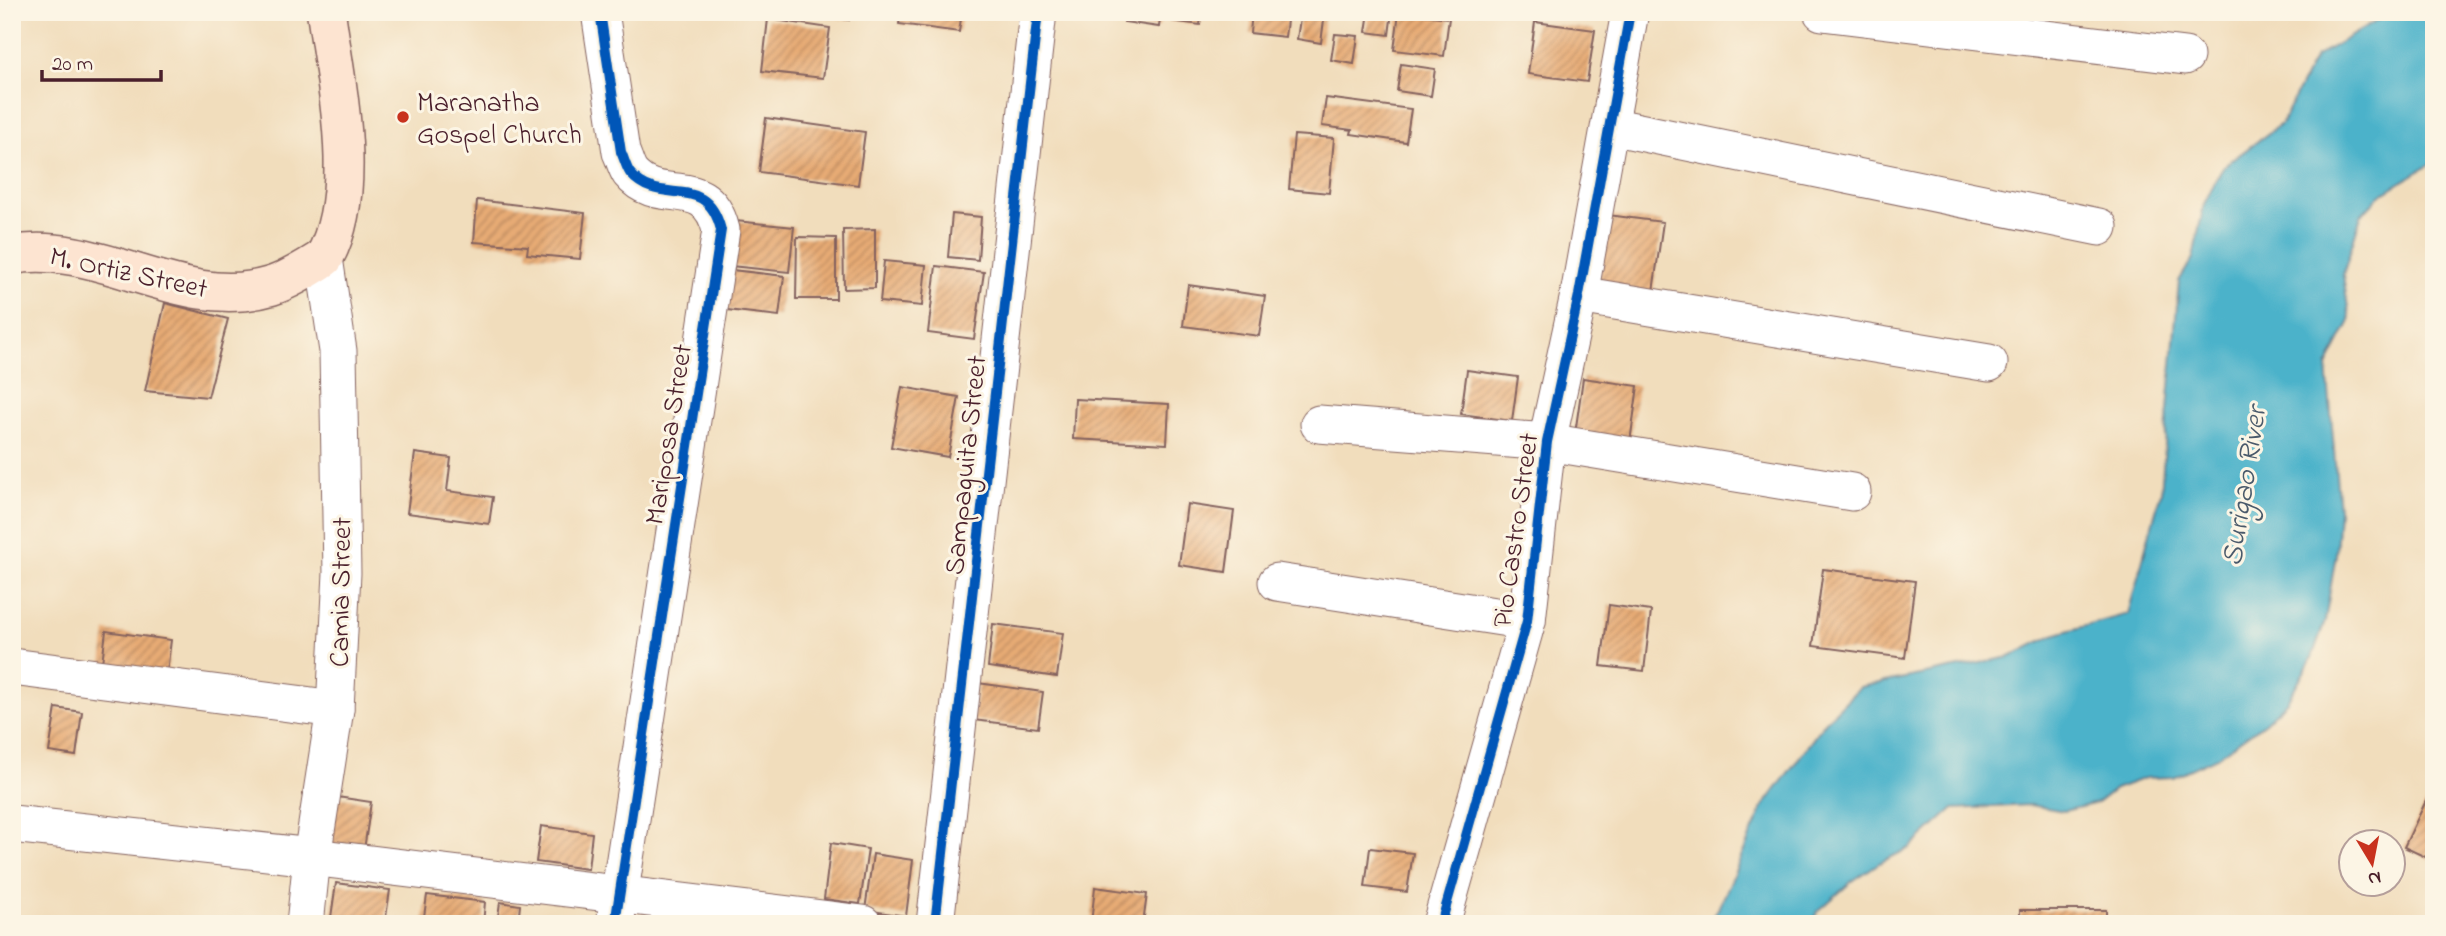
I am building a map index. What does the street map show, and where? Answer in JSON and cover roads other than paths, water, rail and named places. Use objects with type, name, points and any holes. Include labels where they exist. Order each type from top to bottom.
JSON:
[{"type":"street","points":[[324,258],[333,242],[341,217],[343,176],[338,100],[326,12]]},
{"type":"street","name":"Mariposa Street","points":[[600,12],[621,152],[629,172],[647,186],[703,198],[716,212],[721,230],[616,910]]},
{"type":"street","name":"Sampaguita Street","points":[[935,924],[1038,12]]},
{"type":"street","name":"Pio Castro Street","points":[[1441,924],[1527,621],[1547,442],[1579,295],[1630,12]]},
{"type":"street","points":[[1822,12],[2185,56]]},
{"type":"street","points":[[1610,126],[2099,227]]},
{"type":"street","name":"M. Ortiz Street","points":[[12,255],[33,251],[75,254],[176,286],[232,291],[271,286],[324,258]]},
{"type":"street","name":"Camia Street","points":[[305,924],[312,857],[335,709],[342,573],[338,351],[324,258]]},
{"type":"street","points":[[1579,295],[1989,363]]},
{"type":"street","points":[[1320,424],[1547,442],[1852,492]]},
{"type":"street","points":[[1277,582],[1527,621]]},
{"type":"street","points":[[12,667],[335,709]]},
{"type":"street","points":[[12,824],[312,857],[616,910],[863,924]]},
{"type":"water","name":"Surigao River","points":[[2392,12],[2434,12],[2434,162],[2380,195],[2361,215],[2343,275],[2350,321],[2327,366],[2339,510],[2336,554],[2325,621],[2311,660],[2287,701],[2265,722],[2217,757],[2173,777],[2145,778],[2115,789],[2097,803],[2064,811],[2030,805],[1953,809],[1910,848],[1879,863],[1851,882],[1818,911],[1812,924],[1709,924],[1721,904],[1763,807],[1826,721],[1860,687],[2010,657],[2053,635],[2128,614],[2161,492],[2179,281],[2193,258],[2204,204],[2223,167],[2282,123],[2315,57]]},
{"type":"place","name":"Maranatha Gospel Church","points":[[403,117]]}]
